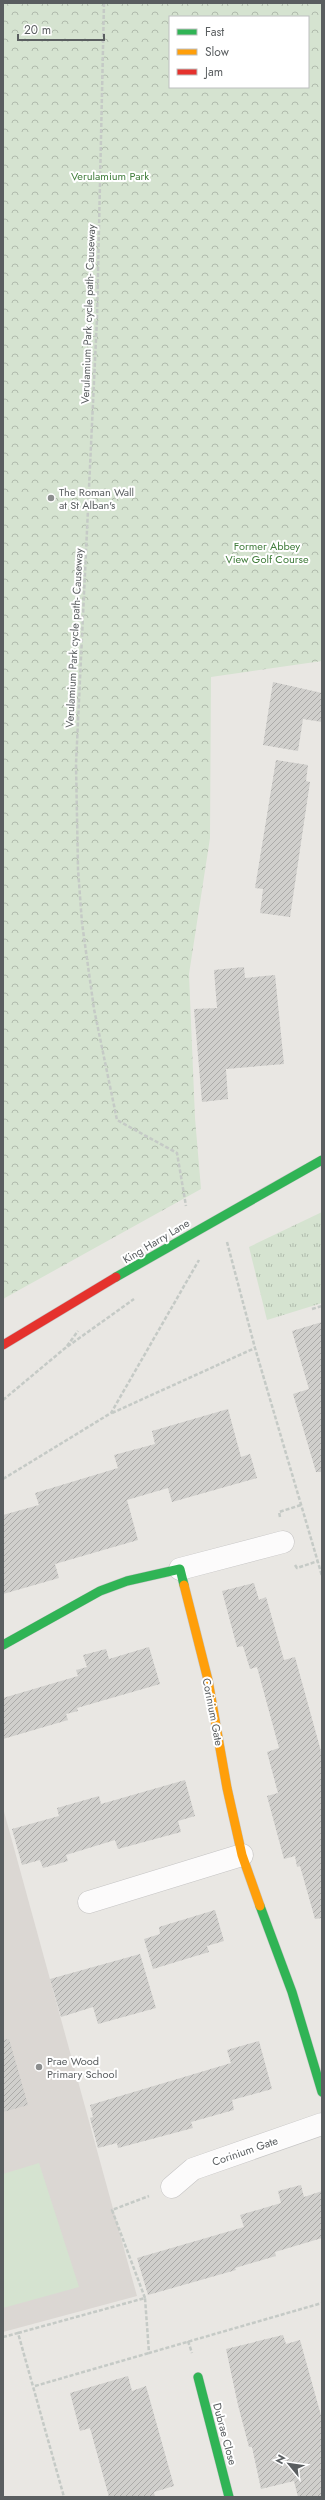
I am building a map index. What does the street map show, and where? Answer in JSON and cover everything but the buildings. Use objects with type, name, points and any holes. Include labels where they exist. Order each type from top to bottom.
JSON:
[{"type":"street","name":"King Harry Lane","points":[[3,1345],[192,1233],[322,1160]]},
{"type":"street","points":[[3,1646],[100,1591],[128,1581],[283,1542]]},
{"type":"street","name":"Corinium Gate","points":[[180,1569],[208,1680],[227,1788],[242,1855],[292,1992],[322,2092]]},
{"type":"street","points":[[89,1902],[242,1855]]},
{"type":"street","name":"Corinium Gate","points":[[172,2187],[193,2169],[322,2124]]},
{"type":"street","name":"Dubrae Close","points":[[198,2376],[229,2497]]},
{"type":"path","name":"Verulamium Park cycle path- Causeway","points":[[104,3],[97,318],[76,764],[78,869],[94,1009],[117,1120],[177,1153],[192,1233]]},
{"type":"path","points":[[112,1413],[204,1252],[192,1233]]},
{"type":"path","points":[[225,1236],[255,1348],[322,1576]]},
{"type":"path","points":[[3,1400],[64,1349],[136,1298]]},
{"type":"path","points":[[312,1309],[322,1306]]},
{"type":"path","points":[[3,1479],[112,1413],[255,1348]]},
{"type":"path","points":[[148,2352],[145,2298],[112,2210],[172,2187]]},
{"type":"path","points":[[3,2337],[145,2298]]},
{"type":"path","points":[[35,2386],[148,2352],[322,2303]]},
{"type":"path","points":[[18,2332],[35,2386],[64,2497]]},
{"type":"shaded area","name":"Prae Wood Primary School","points":[[3,1808],[137,2296],[3,2332]]},
{"type":"green space","name":"Verulamium Park","points":[[3,3],[322,3],[322,661],[211,677],[210,838],[189,974],[195,1118],[201,1189],[3,1299]]},
{"type":"green space","points":[[322,1212],[322,1303],[267,1320],[249,1247]]},
{"type":"green space","points":[[39,2163],[79,2287],[3,2308],[3,2174]]},
{"type":"traffic: fast","points":[[116,1277],[322,1160]]},
{"type":"traffic: fast","points":[[3,1645],[100,1591],[127,1581],[180,1569],[184,1585]]},
{"type":"traffic: fast","points":[[260,1906],[292,1992],[322,2092]]},
{"type":"traffic: fast","points":[[198,2377],[229,2497]]},
{"type":"traffic: slow","points":[[184,1585],[208,1680],[227,1788],[242,1855],[260,1906]]},
{"type":"traffic: jam","points":[[3,1345],[116,1277]]},
{"type":"place","name":"The Roman Wall at St Alban's","points":[[51,498]]},
{"type":"place","name":"Prae Wood Primary School","points":[[39,2067]]},
{"type":"park label","name":"Former Abbey View Golf Course","points":[[267,552]]}]
